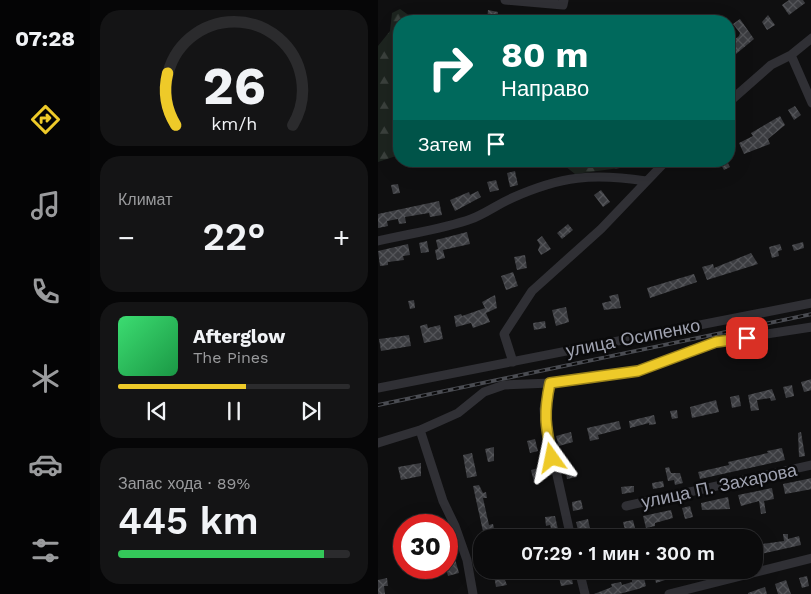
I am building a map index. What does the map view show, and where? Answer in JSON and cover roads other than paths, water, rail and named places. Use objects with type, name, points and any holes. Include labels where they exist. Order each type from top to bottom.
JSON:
[{"type":"street","points":[[505,0],[564,3]]},
{"type":"street","points":[[735,97],[771,64],[791,55],[812,38]]},
{"type":"street","points":[[791,55],[812,103]]},
{"type":"street","points":[[513,362],[504,334],[532,291],[601,230],[660,167]]},
{"type":"street","points":[[378,241],[472,219],[512,197],[550,183],[583,176],[616,176],[646,182]]},
{"type":"street","name":"улица Осипенко","points":[[378,388],[812,303]]},
{"type":"street","points":[[378,443],[420,430],[458,413],[484,392],[504,385],[550,383],[638,371],[716,342],[812,327]]},
{"type":"street","points":[[550,383],[544,409],[544,421],[569,529]]},
{"type":"street","points":[[420,430],[443,501],[455,526],[467,560],[473,594]]},
{"type":"street","name":"улица П. Захарова","points":[[626,506],[812,465]]},
{"type":"street","points":[[669,594],[812,558]]},
{"type":"street","points":[[581,579],[585,594]]},
{"type":"railway","points":[[378,405],[812,314]]}]
